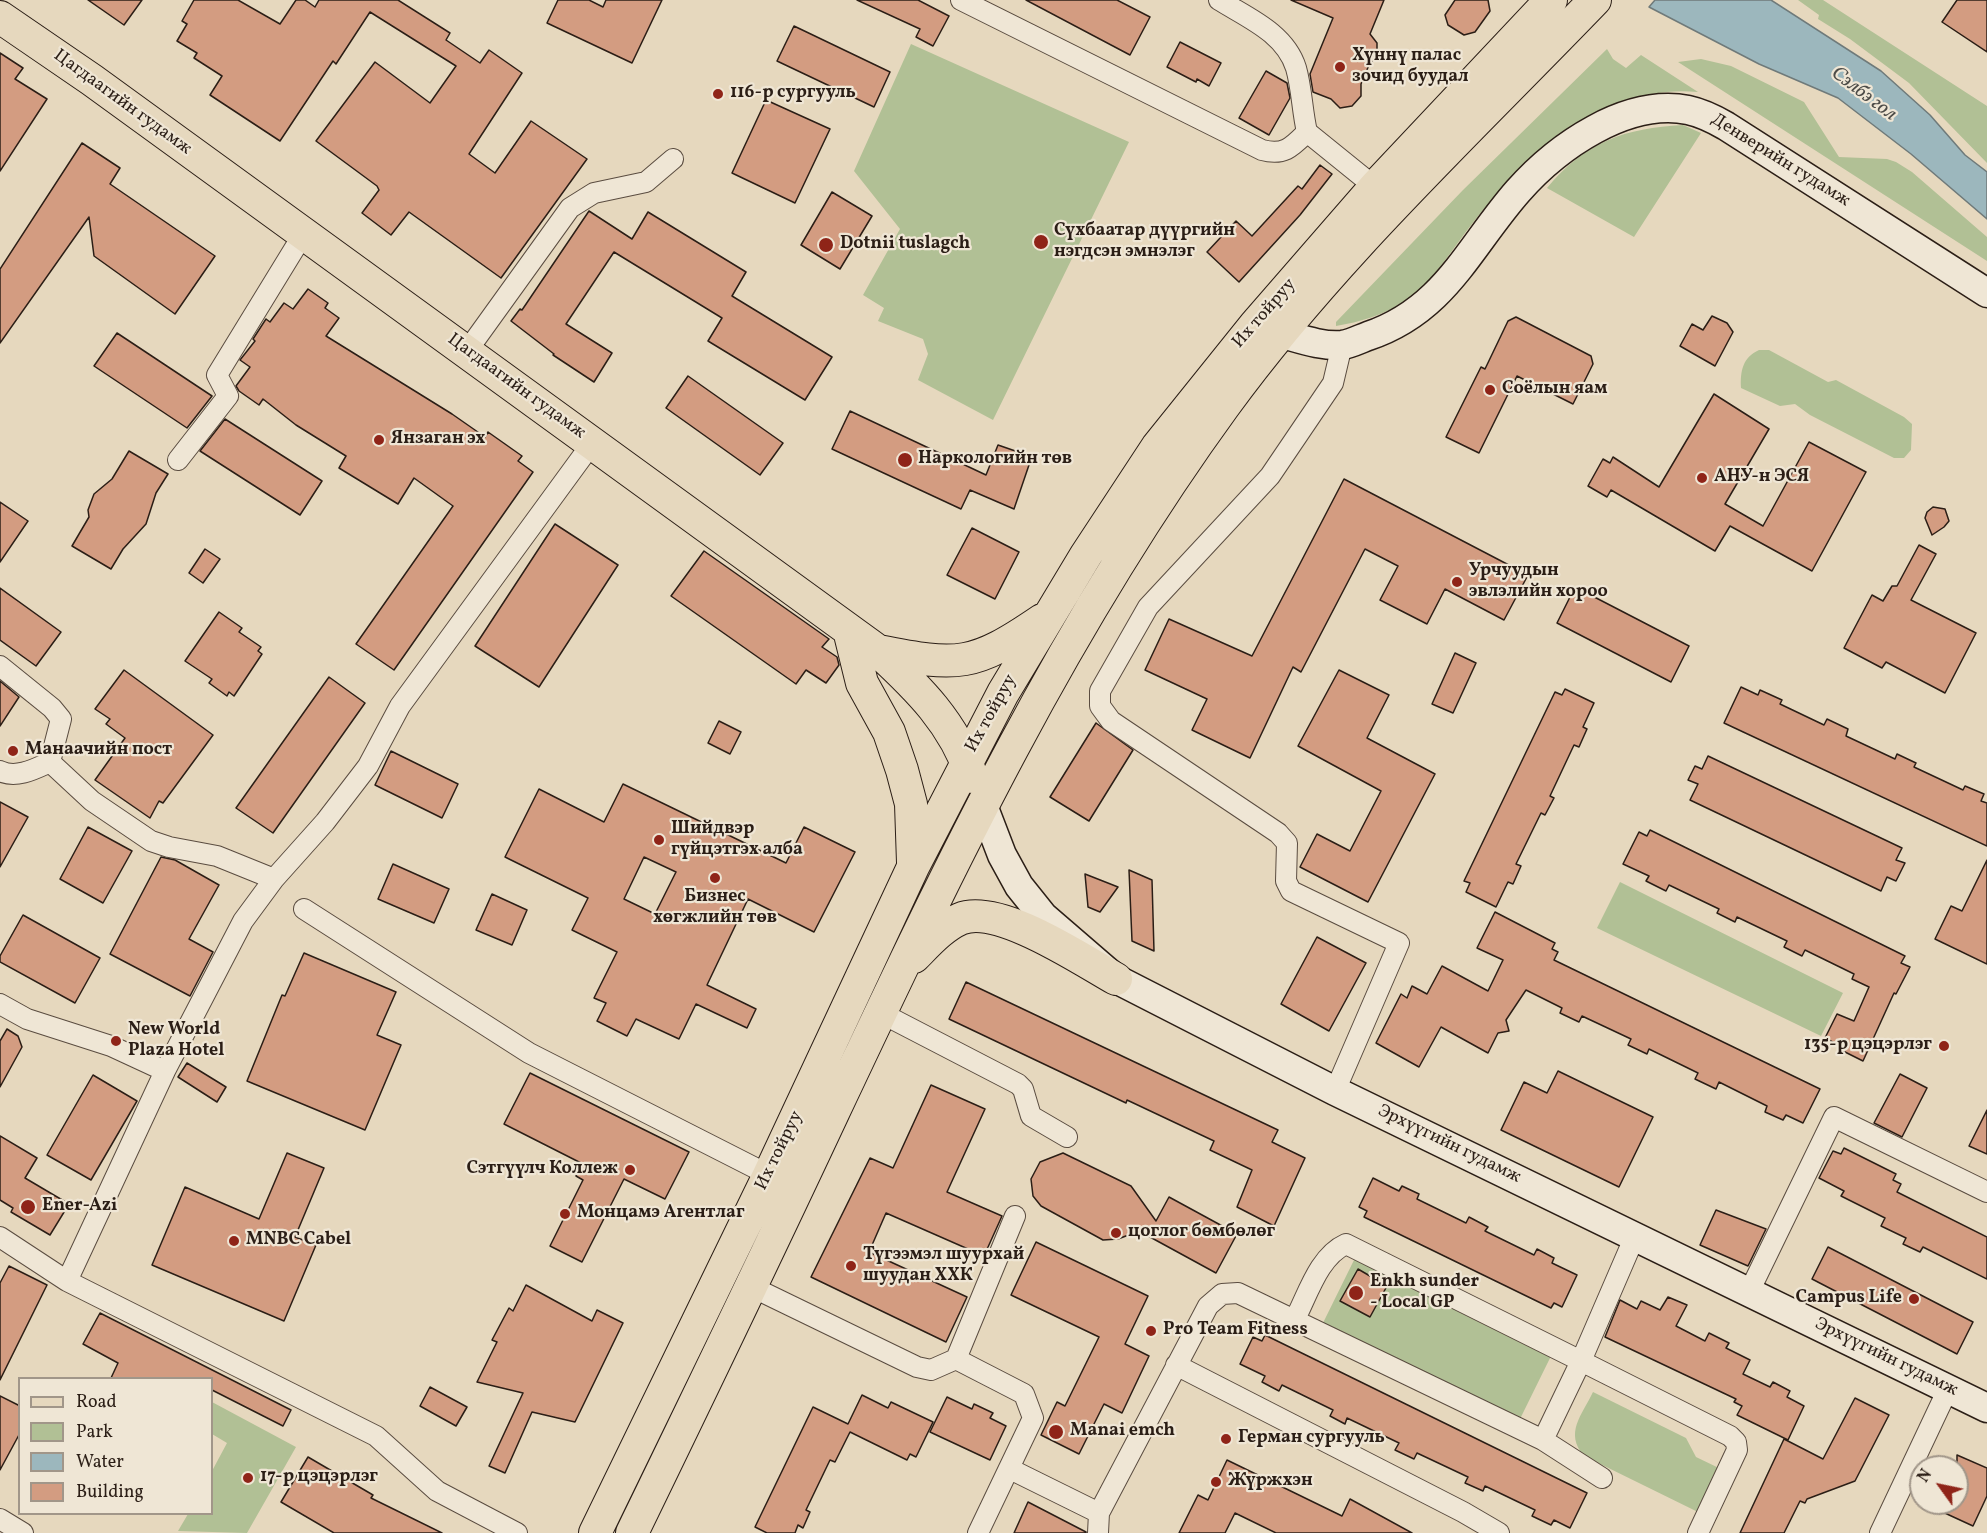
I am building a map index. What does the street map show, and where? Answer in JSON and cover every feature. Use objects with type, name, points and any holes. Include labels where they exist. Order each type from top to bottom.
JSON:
[{"type":"main road","name":"Их тойруу","points":[[595,1533],[769,1175],[913,867],[967,761],[1049,615],[1157,447],[1255,325],[1375,187],[1543,2]]},
{"type":"main road","name":"Их тойруу","points":[[632,1533],[752,1287],[880,1013],[982,803],[1111,574],[1181,467],[1280,333],[1476,122],[1589,5]]},
{"type":"main road","name":"Цагдаагийн гудамж","points":[[0,17],[304,233],[878,651],[934,705],[967,761],[982,803]]},
{"type":"main road","name":"Денверийн гудамж","points":[[1280,333],[1309,341],[1341,345],[1400,323],[1425,306],[1452,277],[1517,191],[1538,170],[1564,150],[1615,120],[1668,108],[1704,115],[1726,126],[1987,293]]},
{"type":"main road","points":[[878,651],[933,662],[962,661],[988,654],[1049,615]]},
{"type":"main road","points":[[849,630],[862,683],[889,732],[902,770],[911,804],[913,867]]},
{"type":"main road","name":"Эрхүүгийн гудамж","points":[[982,803],[1002,855],[1019,886],[1043,916],[1116,979],[1335,1090],[1987,1408]]},
{"type":"main road","points":[[901,970],[942,930],[962,918],[979,916],[1001,920],[1116,979]]},
{"type":"street","points":[[961,0],[1262,150],[1272,153],[1289,150],[1307,132]]},
{"type":"street","points":[[1219,0],[1269,31],[1286,47],[1296,70],[1307,132],[1375,187]]},
{"type":"street","points":[[467,351],[570,208],[594,193],[646,182],[673,159]]},
{"type":"street","points":[[178,459],[228,396],[217,375],[304,233]]},
{"type":"street","points":[[1335,1090],[1399,943],[1291,891],[1286,881],[1287,843],[1278,833],[1111,721],[1100,706],[1100,691],[1148,607],[1270,476],[1333,382],[1341,345]]},
{"type":"street","points":[[67,1281],[165,1071],[243,921],[274,879],[325,822],[368,766],[400,706],[593,442]]},
{"type":"street","points":[[0,666],[52,708],[61,719],[50,762]]},
{"type":"street","points":[[50,762],[92,801],[151,840],[169,848],[217,856],[274,879]]},
{"type":"street","points":[[0,771],[6,774],[27,772],[50,762]]},
{"type":"street","points":[[304,909],[529,1053],[769,1175]]},
{"type":"street","points":[[0,1004],[27,1019],[111,1047],[165,1071]]},
{"type":"street","points":[[880,1013],[1018,1084],[1023,1089],[1031,1116],[1067,1137]]},
{"type":"street","points":[[1749,1292],[1834,1118],[1987,1192]]},
{"type":"street","points":[[752,1287],[917,1367],[931,1370],[956,1359],[1016,1216]]},
{"type":"street","points":[[1543,1440],[1581,1361],[1635,1236]]},
{"type":"street","points":[[0,1237],[67,1281],[376,1436],[437,1491],[517,1533]]},
{"type":"street","points":[[1295,1319],[1325,1262],[1336,1249],[1346,1244],[1730,1436],[1736,1442],[1737,1450],[1698,1533]]},
{"type":"street","points":[[1010,1469],[1098,1523],[1176,1365],[1208,1306],[1222,1294],[1238,1293],[1543,1440],[1602,1478]]},
{"type":"street","points":[[956,1359],[1024,1394],[1030,1404],[1033,1418],[978,1533]]},
{"type":"street","points":[[1176,1365],[1463,1512],[1499,1533]]},
{"type":"street","points":[[1880,1533],[1948,1389]]},
{"type":"street","points":[[0,1520],[23,1533]]},
{"type":"green space","points":[[1798,0],[1823,0],[1987,106],[1987,163],[1909,83],[1850,39],[1818,19],[1819,15]]},
{"type":"green space","points":[[911,44],[1129,142],[993,420],[918,380],[928,354],[923,339],[878,321],[884,308],[863,295],[900,229],[854,171]]},
{"type":"green space","points":[[1607,49],[1613,59],[1626,68],[1641,55],[1698,92],[1664,92],[1631,99],[1600,112],[1570,129],[1542,150],[1493,198],[1433,276],[1414,295],[1380,314],[1336,326],[1336,322],[1463,190]]},
{"type":"green space","points":[[1701,59],[1731,66],[1804,102],[1839,157],[1887,159],[1912,172],[1987,237],[1987,261],[1678,62]]},
{"type":"green space","points":[[1683,125],[1701,133],[1634,237],[1547,188],[1576,159],[1607,140],[1643,130]]},
{"type":"green space","points":[[1759,350],[1769,350],[1828,382],[1836,380],[1904,417],[1912,424],[1911,450],[1904,458],[1894,458],[1810,415],[1795,404],[1780,406],[1741,388],[1744,365],[1749,356]]},
{"type":"green space","points":[[1620,882],[1843,993],[1821,1036],[1597,928]]},
{"type":"green space","points":[[1355,1258],[1552,1354],[1519,1421],[1322,1325]]},
{"type":"green space","points":[[1593,1392],[1686,1438],[1696,1457],[1723,1470],[1702,1514],[1584,1456],[1575,1440],[1575,1432],[1580,1416]]},
{"type":"green space","name":"17-р цэцэрлэг","points":[[213,1403],[296,1447],[247,1533],[178,1531],[187,1515],[213,1515],[213,1469],[227,1443],[213,1435]]},
{"type":"water","name":"Сэлбэ гол","points":[[1655,0],[1771,0],[1881,71],[1930,115],[1965,155],[1987,172],[1987,219],[1911,154],[1838,98],[1759,64],[1649,7]]},
{"type":"building","points":[[88,0],[142,0],[124,25]]},
{"type":"building","points":[[194,0],[238,0],[280,24],[296,0],[305,0],[315,7],[319,0],[398,0],[450,33],[446,40],[480,63],[489,50],[522,73],[469,154],[495,173],[531,121],[587,159],[501,278],[409,212],[391,235],[362,213],[379,190],[377,186],[316,141],[375,62],[430,103],[456,66],[370,12],[336,64],[333,61],[280,141],[210,95],[222,76],[194,58],[197,53],[177,41],[187,24],[182,21]]},
{"type":"building","points":[[558,0],[589,0],[603,7],[606,0],[662,0],[632,63],[547,23]]},
{"type":"building","points":[[857,0],[918,0],[949,16],[933,46],[916,37],[920,29]]},
{"type":"building","points":[[1026,0],[1117,0],[1150,17],[1130,55]]},
{"type":"building","name":"Хүннү палас зочид буудал","points":[[1291,0],[1384,0],[1370,34],[1377,43],[1377,57],[1369,65],[1361,84],[1361,96],[1352,106],[1340,108],[1331,99],[1313,92],[1310,74],[1333,18]]},
{"type":"building","points":[[1455,0],[1488,0],[1490,11],[1475,32],[1464,35],[1448,25],[1445,15]]},
{"type":"building","points":[[1957,0],[1987,0],[1987,52],[1942,22]]},
{"type":"building","points":[[794,26],[890,72],[874,107],[777,61]]},
{"type":"building","points":[[1180,42],[1221,63],[1209,86],[1167,67]]},
{"type":"building","points":[[0,53],[23,68],[15,79],[47,99],[0,171]]},
{"type":"building","points":[[1266,71],[1287,83],[1290,98],[1269,135],[1239,118]]},
{"type":"building","points":[[766,100],[830,129],[795,203],[732,173]]},
{"type":"building","points":[[82,143],[120,168],[110,184],[215,256],[175,314],[94,256],[89,217],[0,343],[0,269]]},
{"type":"building","points":[[1320,165],[1332,174],[1300,215],[1239,282],[1207,252],[1236,221],[1252,236],[1298,186],[1302,189]]},
{"type":"building","points":[[832,192],[872,216],[840,269],[801,245]]},
{"type":"building","points":[[589,211],[632,239],[648,212],[746,272],[732,296],[832,357],[805,400],[708,341],[722,318],[614,252],[566,324],[612,353],[594,382],[553,355],[511,321],[520,309],[522,310]]},
{"type":"building","points":[[308,289],[328,303],[325,308],[339,318],[326,336],[485,437],[488,432],[522,456],[518,461],[533,472],[394,670],[356,644],[453,506],[414,478],[398,504],[339,468],[346,456],[296,425],[263,399],[259,405],[239,391],[236,386],[250,367],[240,360],[255,341],[253,339],[266,319],[270,322],[284,303],[293,309]]},
{"type":"building","points":[[1712,316],[1727,323],[1733,332],[1715,366],[1680,346],[1692,324],[1703,330]]},
{"type":"building","name":"Соёлын яам","points":[[1516,317],[1591,356],[1593,364],[1573,404],[1517,376],[1479,453],[1446,437],[1481,367],[1485,369],[1508,321]]},
{"type":"building","points":[[117,333],[212,396],[187,428],[94,366]]},
{"type":"building","points":[[688,376],[783,443],[760,475],[666,408]]},
{"type":"building","points":[[1714,394],[1769,429],[1725,504],[1763,526],[1809,442],[1866,472],[1812,571],[1730,526],[1715,551],[1611,490],[1607,497],[1588,486],[1603,459],[1610,463],[1613,457],[1659,487]]},
{"type":"building","name":"Наркологийн төв","points":[[850,411],[986,475],[998,445],[1024,454],[1022,459],[1030,462],[1014,509],[970,490],[961,509],[832,449]]},
{"type":"building","points":[[225,419],[322,481],[300,515],[200,451]]},
{"type":"building","points":[[129,451],[168,474],[156,493],[146,524],[123,549],[111,569],[72,546],[89,517],[88,510],[94,494],[112,479]]},
{"type":"building","name":"Урчуудын эвлэлийн хороо","points":[[1344,479],[1528,575],[1504,620],[1445,589],[1427,624],[1380,600],[1398,566],[1365,549],[1301,672],[1293,667],[1250,758],[1192,730],[1207,699],[1145,670],[1169,619],[1252,656]]},
{"type":"building","points":[[0,502],[28,521],[0,562]]},
{"type":"building","points":[[1933,507],[1945,509],[1949,521],[1932,535],[1925,518],[1927,512]]},
{"type":"building","points":[[555,524],[618,565],[539,687],[475,646]]},
{"type":"building","points":[[972,528],[1019,552],[995,599],[947,575]]},
{"type":"building","points":[[1919,545],[1936,554],[1911,600],[1976,633],[1945,693],[1886,662],[1882,668],[1844,648],[1872,595],[1883,601],[1892,586],[1897,586]]},
{"type":"building","points":[[205,549],[220,559],[203,583],[189,573]]},
{"type":"building","points":[[704,551],[829,639],[822,647],[837,657],[839,665],[826,683],[806,670],[796,684],[671,596]]},
{"type":"building","points":[[1575,587],[1689,646],[1671,682],[1557,623]]},
{"type":"building","points":[[0,588],[61,632],[36,666],[0,640]]},
{"type":"building","points":[[219,612],[242,628],[239,632],[261,647],[258,651],[262,654],[234,696],[229,692],[227,696],[209,683],[212,679],[185,661]]},
{"type":"building","points":[[1455,653],[1476,663],[1453,713],[1432,704]]},
{"type":"building","points":[[124,670],[213,735],[163,803],[159,801],[150,818],[95,780],[125,738],[106,724],[110,719],[95,709]]},
{"type":"building","points":[[1339,670],[1389,695],[1367,738],[1435,774],[1368,902],[1300,867],[1317,834],[1350,851],[1381,791],[1298,746]]},
{"type":"building","points":[[329,677],[365,703],[273,833],[236,808]]},
{"type":"building","points":[[0,681],[19,697],[0,726]]},
{"type":"building","points":[[1741,687],[1758,695],[1760,690],[1782,700],[1780,704],[1824,725],[1827,719],[1848,729],[1846,736],[1895,759],[1897,754],[1916,763],[1914,767],[1963,790],[1965,786],[1984,794],[1981,801],[1987,803],[1987,846],[1724,723]]},
{"type":"building","points":[[1565,689],[1594,703],[1583,727],[1587,729],[1579,747],[1574,745],[1550,796],[1554,798],[1545,815],[1541,813],[1516,864],[1521,866],[1513,884],[1508,882],[1496,907],[1466,892],[1470,883],[1464,881],[1555,692],[1562,695]]},
{"type":"building","points":[[719,721],[741,732],[730,754],[708,743]]},
{"type":"building","points":[[1096,723],[1133,750],[1089,821],[1050,797]]},
{"type":"building","points":[[391,751],[458,784],[442,818],[375,785]]},
{"type":"building","points":[[1708,756],[1902,848],[1896,860],[1905,863],[1896,881],[1887,877],[1881,891],[1690,800],[1698,784],[1688,780],[1695,766],[1702,769]]},
{"type":"building","points":[[623,784],[786,863],[804,827],[855,852],[814,932],[748,899],[707,985],[756,1009],[747,1028],[696,1004],[679,1039],[636,1019],[627,1036],[597,1021],[606,1003],[594,998],[617,952],[572,930],[588,898],[505,857],[539,789],[604,822]],"holes":[[[644,857],[676,872],[655,914],[624,899]]]},
{"type":"building","points":[[0,802],[28,817],[0,867]]},
{"type":"building","points":[[88,827],[132,851],[103,903],[60,879]]},
{"type":"building","points":[[1650,830],[1905,956],[1901,963],[1910,967],[1896,994],[1894,993],[1863,1061],[1841,1050],[1842,1047],[1825,1038],[1837,1014],[1854,1021],[1869,987],[1852,979],[1854,974],[1805,950],[1802,956],[1784,947],[1787,941],[1737,917],[1735,922],[1717,913],[1719,909],[1669,885],[1666,891],[1646,881],[1649,876],[1623,864],[1639,832],[1647,836]]},
{"type":"building","points":[[161,857],[175,860],[219,885],[189,939],[213,952],[190,996],[110,954]]},
{"type":"building","points":[[1987,860],[1987,964],[1935,939],[1951,906],[1962,911]]},
{"type":"building","points":[[393,864],[449,889],[434,923],[378,899]]},
{"type":"building","points":[[1129,870],[1152,880],[1154,951],[1132,941]]},
{"type":"building","points":[[1085,874],[1118,887],[1100,912],[1088,907]]},
{"type":"building","points":[[492,894],[527,910],[512,945],[476,930]]},
{"type":"building","points":[[1495,912],[1555,943],[1552,949],[1558,952],[1554,960],[1820,1089],[1803,1123],[1786,1115],[1783,1120],[1765,1112],[1767,1106],[1719,1082],[1716,1089],[1695,1079],[1698,1073],[1649,1049],[1647,1054],[1628,1045],[1631,1039],[1582,1016],[1579,1022],[1560,1013],[1562,1008],[1526,990],[1506,1020],[1509,1031],[1498,1033],[1488,1053],[1441,1027],[1419,1067],[1376,1043],[1401,994],[1407,998],[1412,986],[1427,994],[1442,966],[1488,991],[1503,960],[1477,948]]},
{"type":"building","points":[[23,915],[100,958],[75,1003],[0,962],[0,956]]},
{"type":"building","points":[[1317,937],[1366,963],[1329,1031],[1281,1004]]},
{"type":"building","points":[[304,953],[396,992],[377,1035],[401,1045],[365,1130],[247,1081],[282,995],[285,996]]},
{"type":"building","points":[[966,982],[1278,1130],[1272,1142],[1305,1158],[1274,1226],[1237,1207],[1252,1170],[1210,1150],[1214,1141],[1127,1100],[1126,1103],[949,1019]]},
{"type":"building","points":[[7,1029],[18,1036],[22,1047],[0,1087],[0,1041]]},
{"type":"building","points":[[187,1063],[226,1087],[217,1102],[178,1077]]},
{"type":"building","points":[[1558,1071],[1653,1117],[1619,1187],[1501,1130],[1524,1082],[1547,1093]]},
{"type":"building","name":"Сэтгүүлч Коллеж","points":[[530,1073],[689,1152],[665,1199],[624,1179],[582,1262],[550,1246],[583,1180],[576,1176],[583,1164],[504,1124]]},
{"type":"building","points":[[1900,1074],[1927,1088],[1902,1137],[1874,1123]]},
{"type":"building","points":[[93,1075],[137,1101],[91,1180],[47,1155]]},
{"type":"building","points":[[931,1085],[985,1109],[947,1192],[1002,1216],[984,1256],[886,1213],[869,1252],[967,1297],[946,1342],[811,1277],[870,1158],[893,1168]]},
{"type":"building","points":[[1987,1110],[1987,1154],[1969,1146]]},
{"type":"building","points":[[0,1136],[37,1158],[25,1178],[69,1204],[50,1235],[11,1212],[13,1208],[0,1200]]},
{"type":"building","points":[[1844,1148],[1896,1174],[1893,1180],[1901,1184],[1897,1192],[1987,1237],[1987,1279],[1923,1247],[1920,1252],[1903,1244],[1906,1238],[1881,1226],[1885,1218],[1841,1196],[1844,1191],[1819,1178],[1833,1151],[1841,1154]]},
{"type":"building","name":"MNBC Cabel","points":[[287,1153],[324,1168],[295,1237],[316,1245],[284,1321],[152,1265],[185,1187],[259,1219]]},
{"type":"building","points":[[1063,1153],[1131,1186],[1156,1221],[1169,1197],[1237,1234],[1216,1273],[1139,1231],[1118,1239],[1103,1240],[1041,1206],[1033,1196],[1031,1179],[1040,1162]]},
{"type":"building","points":[[1373,1178],[1399,1191],[1402,1186],[1419,1194],[1417,1199],[1466,1223],[1469,1217],[1488,1227],[1485,1231],[1534,1255],[1537,1249],[1554,1258],[1552,1263],[1577,1275],[1562,1307],[1554,1303],[1551,1308],[1364,1217],[1367,1211],[1359,1207]]},
{"type":"building","points":[[1716,1210],[1766,1229],[1748,1266],[1700,1245]]},
{"type":"building","points":[[1036,1242],[1148,1296],[1125,1344],[1149,1356],[1122,1413],[1104,1404],[1079,1454],[1041,1435],[1057,1402],[1065,1406],[1099,1337],[1011,1295]]},
{"type":"building","points":[[1828,1247],[1973,1322],[1957,1354],[1812,1279]]},
{"type":"building","points":[[9,1266],[47,1285],[0,1380],[0,1283]]},
{"type":"building","points":[[1358,1269],[1387,1286],[1370,1317],[1340,1301]]},
{"type":"building","points":[[526,1285],[592,1321],[597,1310],[623,1323],[575,1422],[532,1412],[505,1473],[489,1466],[523,1393],[477,1382],[497,1342],[492,1340],[509,1308],[513,1311]]},
{"type":"building","points":[[1668,1297],[1687,1305],[1676,1326],[1705,1341],[1709,1333],[1729,1343],[1726,1348],[1750,1360],[1743,1374],[1770,1387],[1773,1382],[1790,1391],[1787,1397],[1804,1406],[1788,1440],[1737,1415],[1742,1406],[1734,1402],[1736,1399],[1605,1337],[1620,1300],[1637,1309],[1641,1301],[1660,1310]]},
{"type":"building","points":[[100,1313],[291,1410],[283,1426],[213,1391],[213,1377],[111,1377],[118,1363],[83,1344]]},
{"type":"building","points":[[1265,1335],[1587,1493],[1570,1528],[1554,1520],[1551,1525],[1532,1516],[1535,1510],[1485,1486],[1483,1491],[1465,1483],[1468,1477],[1417,1453],[1414,1459],[1395,1450],[1399,1443],[1347,1418],[1345,1424],[1330,1416],[1333,1410],[1282,1385],[1279,1391],[1262,1382],[1265,1376],[1240,1364],[1253,1337],[1262,1341]]},
{"type":"building","points":[[430,1387],[467,1407],[456,1426],[420,1406]]},
{"type":"building","points":[[862,1395],[888,1408],[891,1402],[933,1422],[916,1457],[910,1454],[907,1460],[850,1432],[835,1462],[830,1460],[806,1510],[810,1512],[803,1528],[798,1525],[795,1533],[767,1533],[755,1527],[813,1407],[848,1424]]},
{"type":"building","points":[[0,1396],[18,1405],[18,1437],[0,1470]]},
{"type":"building","points":[[947,1397],[972,1409],[974,1404],[993,1413],[990,1418],[1006,1426],[990,1460],[930,1432]]},
{"type":"building","points":[[1855,1398],[1889,1415],[1855,1481],[1807,1499],[1805,1503],[1800,1501],[1784,1533],[1740,1533],[1784,1439],[1823,1459]]},
{"type":"building","points":[[308,1457],[373,1495],[371,1498],[442,1533],[334,1533],[281,1502]]},
{"type":"building","points":[[1227,1460],[1342,1516],[1350,1499],[1412,1533],[1276,1533],[1235,1513],[1225,1533],[1179,1533],[1198,1495],[1208,1500]]},
{"type":"building","points":[[1969,1460],[1987,1468],[1987,1496],[1973,1526],[1949,1515],[1969,1515]]},
{"type":"building","points":[[1028,1502],[1086,1532],[1086,1533],[1014,1533]]},
{"type":"place","name":"Хүннү палас зочид буудал","points":[[1340,67]]},
{"type":"place","name":"116-р сургууль","points":[[718,94]]},
{"type":"place","name":"Сүхбаатар дүүргийн нэгдсэн эмнэлэг","points":[[1041,242]]},
{"type":"place","name":"Dotnii tuslagch","points":[[826,245]]},
{"type":"place","name":"Соёлын яам","points":[[1490,390]]},
{"type":"place","name":"Янзаган эх","points":[[379,440]]},
{"type":"place","name":"Наркологийн төв","points":[[905,460]]},
{"type":"place","name":"АНУ-н ЭСЯ","points":[[1702,478]]},
{"type":"place","name":"Урчуудын эвлэлийн хороо","points":[[1457,582]]},
{"type":"place","name":"Манаачийн пост","points":[[13,751]]},
{"type":"place","name":"Шийдвэр гүйцэтгэх алба","points":[[659,840]]},
{"type":"place","name":"Бизнес хөгжлийн төв","points":[[715,878]]},
{"type":"place","name":"New World Plaza Hotel","points":[[116,1041]]},
{"type":"place","name":"135-р цэцэрлэг","points":[[1944,1046]]},
{"type":"place","name":"Сэтгүүлч Коллеж","points":[[630,1170]]},
{"type":"place","name":"Ener-Azi","points":[[28,1207]]},
{"type":"place","name":"Монцамэ Агентлаг","points":[[565,1214]]},
{"type":"place","name":"цоглог бөмбөлөг","points":[[1116,1233]]},
{"type":"place","name":"MNBC Cabel","points":[[234,1241]]},
{"type":"place","name":"Түгээмэл шуурхай шуудан ХХК","points":[[851,1266]]},
{"type":"place","name":"Enkh sunder - Local GP","points":[[1356,1293]]},
{"type":"place","name":"Campus Life","points":[[1914,1299]]},
{"type":"place","name":"Pro Team Fitness","points":[[1151,1331]]},
{"type":"place","name":"Manai emch","points":[[1056,1432]]},
{"type":"place","name":"Герман сургууль","points":[[1226,1439]]},
{"type":"place","name":"17-р цэцэрлэг","points":[[248,1478]]},
{"type":"place","name":"Жүржхэн","points":[[1216,1482]]}]
